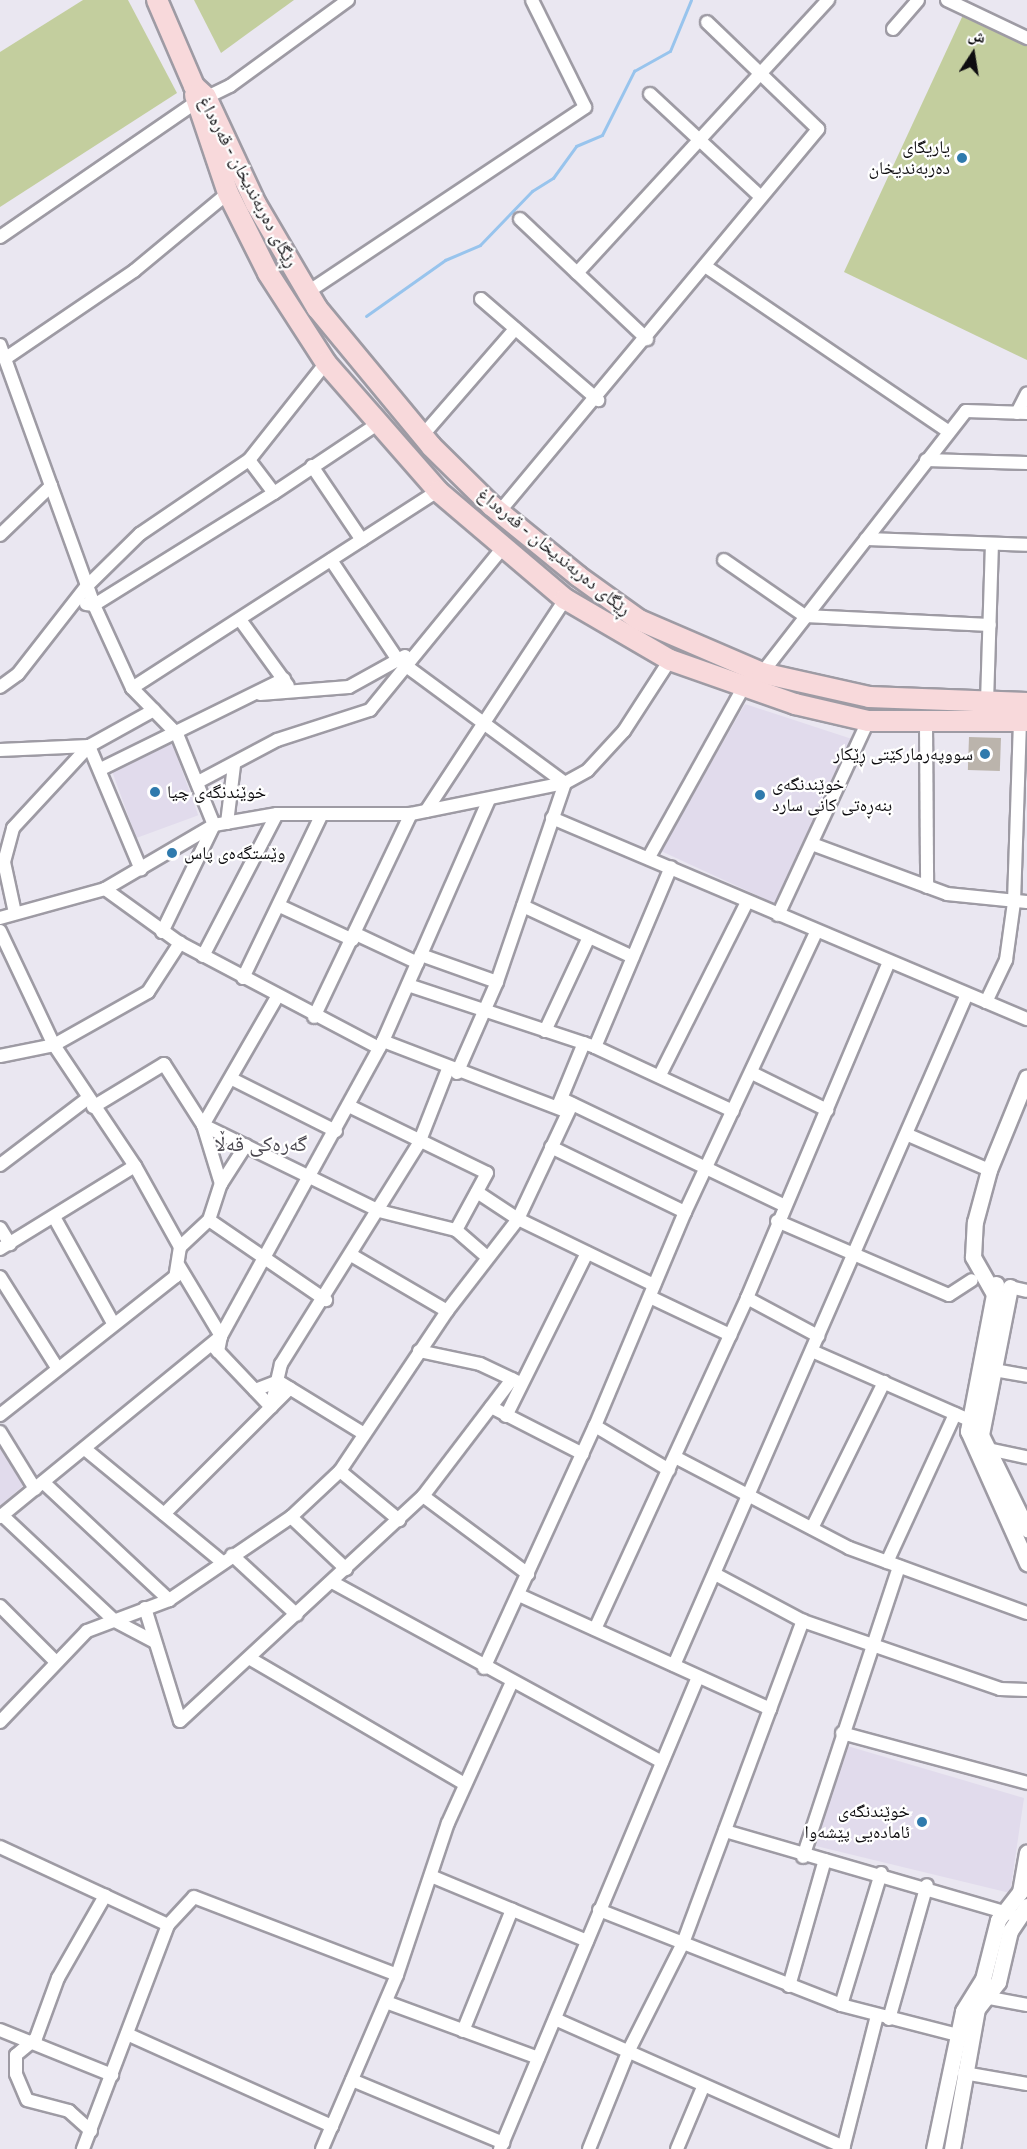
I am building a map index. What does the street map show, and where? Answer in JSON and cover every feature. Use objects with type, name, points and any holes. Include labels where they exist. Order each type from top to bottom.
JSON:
[{"type":"main road","name":"ڕێگای دەربەندیخان - قەرەداغ","points":[[157,0],[199,96],[256,204],[308,292],[421,436],[500,511],[639,620],[762,673],[868,697],[936,702],[987,702],[1025,715]]},
{"type":"main road","points":[[199,96],[228,193],[268,273],[327,363],[438,491],[502,549],[565,599],[670,660],[743,688],[868,721],[930,724],[1025,715]]},
{"type":"main road","points":[[385,429],[405,437],[421,436],[419,450],[413,461]]},
{"type":"main road","points":[[930,724],[936,702]]},
{"type":"street","points":[[0,237],[199,96],[230,86],[348,0]]},
{"type":"street","points":[[308,292],[585,107],[532,0]]},
{"type":"street","points":[[577,273],[828,0]]},
{"type":"street","points":[[893,29],[918,0]]},
{"type":"street","points":[[947,0],[1027,38]]},
{"type":"street","points":[[500,511],[598,400],[818,129],[707,22]]},
{"type":"street","points":[[650,94],[761,197]]},
{"type":"street","points":[[6,358],[134,271],[228,193]]},
{"type":"street","points":[[520,219],[647,339]]},
{"type":"street","points":[[705,266],[949,432]]},
{"type":"street","points":[[481,299],[598,400]]},
{"type":"street","points":[[421,436],[515,329]]},
{"type":"street","points":[[0,345],[93,605],[132,688],[177,734],[214,825],[162,932]]},
{"type":"street","points":[[0,687],[18,674],[86,587],[140,534],[249,460],[327,363]]},
{"type":"street","points":[[762,673],[966,411],[1022,413],[1027,393]]},
{"type":"street","points":[[75,603],[93,605],[274,494],[312,466],[385,429]]},
{"type":"street","points":[[249,460],[274,494]]},
{"type":"street","points":[[926,460],[1027,463]]},
{"type":"street","points":[[312,466],[362,540]]},
{"type":"street","points":[[0,534],[51,486]]},
{"type":"street","points":[[132,688],[241,621],[438,491]]},
{"type":"street","points":[[866,539],[1027,545]]},
{"type":"street","points":[[987,702],[992,544]]},
{"type":"street","points":[[198,782],[234,765],[277,740],[370,710],[401,663],[502,549]]},
{"type":"street","points":[[331,560],[401,663],[565,783]]},
{"type":"street","points":[[724,560],[805,616],[990,625]]},
{"type":"street","points":[[426,811],[482,721],[565,599]]},
{"type":"street","points":[[241,621],[292,692]]},
{"type":"street","points":[[0,918],[105,889],[141,870],[214,825],[277,814],[411,814],[565,783],[588,770],[624,731],[670,660]]},
{"type":"street","points":[[252,695],[349,687],[401,663]]},
{"type":"street","points":[[101,769],[177,734],[284,679]]},
{"type":"street","points":[[649,857],[743,688]]},
{"type":"street","points":[[15,913],[4,862],[13,828],[88,746],[154,710]]},
{"type":"street","points":[[986,1002],[1006,960],[1021,902],[1025,715]]},
{"type":"street","points":[[778,915],[868,721]]},
{"type":"street","points":[[927,887],[930,724]]},
{"type":"street","points":[[0,750],[88,746]]},
{"type":"street","points":[[88,746],[101,769],[141,870]]},
{"type":"street","points":[[227,823],[234,765]]},
{"type":"street","points":[[271,1407],[282,1364],[326,1300],[419,1143],[484,1013],[497,982],[565,783]]},
{"type":"street","points":[[155,1642],[115,1621],[1,1516],[217,1345],[313,1174],[381,1045],[489,800]]},
{"type":"street","points":[[203,956],[277,814]]},
{"type":"street","points":[[243,978],[282,907],[322,814]]},
{"type":"street","points":[[314,1017],[355,937],[411,814]]},
{"type":"street","points":[[552,818],[649,857],[816,932],[1027,1019]]},
{"type":"street","points":[[0,827],[13,828]]},
{"type":"street","points":[[812,843],[927,887],[966,898],[1021,902]]},
{"type":"street","points":[[0,1722],[54,1660],[87,1630],[169,1600],[291,1517],[340,1471],[447,1311],[486,1256],[518,1219],[551,1147],[589,1045],[633,957],[671,867]]},
{"type":"street","points":[[105,889],[162,932],[314,1017],[381,1045],[564,1109],[783,1205]]},
{"type":"street","points":[[660,1076],[747,902]]},
{"type":"street","points":[[523,906],[633,957]]},
{"type":"street","points":[[282,907],[355,937],[497,982]]},
{"type":"street","points":[[0,931],[3,956],[90,1103],[135,1166],[180,1247],[178,1270],[217,1345],[271,1407]]},
{"type":"street","points":[[484,1668],[596,1426],[685,1212],[816,932]]},
{"type":"street","points":[[545,1031],[589,937]]},
{"type":"street","points":[[0,1056],[54,1045],[148,992],[180,943]]},
{"type":"street","points":[[594,1629],[747,1298],[783,1205],[827,1110],[889,962]]},
{"type":"street","points":[[408,985],[484,1013],[589,1045],[733,1111]]},
{"type":"street","points":[[674,1665],[908,1135],[967,994]]},
{"type":"street","points":[[203,1125],[234,1080],[277,998]]},
{"type":"street","points":[[0,1165],[90,1103],[164,1064],[203,1125],[221,1184]]},
{"type":"street","points":[[752,1073],[827,1110]]},
{"type":"street","points":[[981,1447],[981,1435],[994,1370],[991,1285],[973,1257],[975,1222],[989,1170],[1027,1077]]},
{"type":"street","points":[[234,1080],[336,1131]]},
{"type":"street","points":[[349,1106],[419,1143],[487,1173],[456,1230]]},
{"type":"street","points":[[203,1125],[313,1174],[380,1210],[456,1230],[486,1256]]},
{"type":"street","points":[[908,1135],[989,1170]]},
{"type":"street","points":[[180,1247],[209,1220],[221,1184],[246,1145]]},
{"type":"street","points":[[551,1147],[685,1212]]},
{"type":"street","points":[[0,1228],[5,1247],[135,1166]]},
{"type":"street","points":[[477,1192],[518,1219],[587,1253],[730,1335]]},
{"type":"street","points":[[54,1216],[113,1323]]},
{"type":"street","points":[[209,1220],[264,1263],[326,1300]]},
{"type":"street","points":[[777,1221],[854,1257],[949,1295],[991,1285],[1027,1291]]},
{"type":"street","points":[[145,1608],[180,1721],[423,1496],[512,1379],[587,1253]]},
{"type":"street","points":[[353,1256],[447,1311]]},
{"type":"street","points":[[803,1857],[872,1644],[893,1564],[962,1417],[991,1285],[973,1257]]},
{"type":"street","points":[[2,1411],[178,1270]]},
{"type":"street","points":[[0,1277],[56,1366]]},
{"type":"street","points":[[747,1298],[818,1336]]},
{"type":"street","points":[[419,1351],[480,1364],[512,1379]]},
{"type":"street","points":[[812,1351],[962,1417],[981,1447],[1023,1536],[1027,1563]]},
{"type":"street","points":[[994,1370],[1027,1376]]},
{"type":"street","points":[[506,1416],[512,1379]]},
{"type":"street","points":[[278,1381],[364,1434]]},
{"type":"street","points":[[255,1390],[278,1381]]},
{"type":"street","points":[[812,1528],[884,1382]]},
{"type":"street","points":[[164,1514],[290,1388]]},
{"type":"street","points":[[503,1390],[506,1416]]},
{"type":"street","points":[[491,1407],[583,1454]]},
{"type":"street","points":[[596,1426],[669,1470]]},
{"type":"street","points":[[0,1432],[39,1485],[169,1600]]},
{"type":"street","points":[[981,1447],[1027,1457]]},
{"type":"street","points":[[85,1449],[164,1514],[227,1559],[297,1615]]},
{"type":"street","points":[[675,1457],[812,1528],[893,1564],[1027,1613]]},
{"type":"street","points":[[340,1471],[399,1520]]},
{"type":"street","points":[[423,1496],[528,1574]]},
{"type":"street","points":[[291,1517],[346,1569]]},
{"type":"street","points":[[715,1574],[803,1621],[1000,1689],[1027,1690]]},
{"type":"street","points":[[332,1582],[484,1668],[662,1762]]},
{"type":"street","points":[[519,1595],[770,1709]]},
{"type":"street","points":[[0,1606],[54,1660]]},
{"type":"street","points":[[589,2149],[629,2050],[683,1943],[803,1621]]},
{"type":"street","points":[[249,1658],[465,1784]]},
{"type":"street","points":[[352,2080],[502,2146],[698,1677]]},
{"type":"street","points":[[322,2149],[397,1975],[430,1876],[465,1784],[512,1682]]},
{"type":"street","points":[[842,1733],[1027,1783]]},
{"type":"street","points":[[725,1831],[803,1857],[881,1873],[927,1885],[1003,1911],[1024,1913],[1008,1936],[998,1982],[979,1995],[958,2035],[934,2149]]},
{"type":"street","points":[[0,1847],[168,1925]]},
{"type":"street","points":[[952,2149],[964,2073],[983,1979],[1003,1911],[1020,1892],[1027,1852]]},
{"type":"street","points":[[789,1986],[825,1860]]},
{"type":"street","points":[[841,2005],[881,1873]]},
{"type":"street","points":[[430,1876],[587,1941]]},
{"type":"street","points":[[555,2019],[629,2050],[704,2087],[844,2148],[883,2018],[927,1885]]},
{"type":"street","points":[[91,2131],[69,2111],[27,2100],[15,2064],[20,2047],[29,2043],[58,1978],[105,1896]]},
{"type":"street","points":[[83,2149],[168,1925],[194,1897],[397,1975]]},
{"type":"street","points":[[463,2031],[512,1910]]},
{"type":"street","points":[[599,1910],[841,2005],[883,2018],[958,2035]]},
{"type":"street","points":[[979,1995],[1027,2005]]},
{"type":"street","points":[[386,2002],[538,2058]]},
{"type":"street","points":[[0,2030],[112,2075]]},
{"type":"street","points":[[127,2034],[332,2126]]},
{"type":"street","points":[[964,2073],[1027,2084]]},
{"type":"street","points":[[677,2149],[704,2087]]},
{"type":"shaded area","name":"خوێندنگەی بنەڕەتی کانی سارد","points":[[745,704],[852,739],[776,904],[661,851]]},
{"type":"shaded area","name":"خوێندنگەی چیا","points":[[172,743],[198,815],[136,838],[110,766]]},
{"type":"shaded area","points":[[0,1448],[25,1484],[0,1506]]},
{"type":"shaded area","name":"خوێندنگەی ئامادەیی پێشەوا","points":[[844,1745],[1024,1798],[1010,1893],[816,1846]]},
{"type":"green space","points":[[83,0],[128,0],[177,93],[0,207],[0,52]]},
{"type":"green space","points":[[194,0],[294,0],[221,53]]},
{"type":"green space","name":"یاریگاى ده‌ربه‌ندیخان","points":[[963,15],[1027,45],[1027,360],[844,272]]},
{"type":"building","name":"سووپەرمارکێتی ڕێکار","points":[[969,737],[1001,738],[1000,771],[968,770]]},
{"type":"waterway","points":[[366,316],[445,260],[480,245],[532,191],[553,178],[576,146],[602,135],[634,71],[670,51],[691,0]]},
{"type":"place","name":"یاریگاى ده‌ربه‌ندیخان","points":[[962,158]]},
{"type":"place","name":"سووپەرمارکێتی ڕێکار","points":[[985,754]]},
{"type":"place","name":"خوێندنگەی چیا","points":[[155,792]]},
{"type":"place","name":"خوێندنگەی بنەڕەتی کانی سارد","points":[[760,795]]},
{"type":"place","name":"وێستگەەی پاس","points":[[172,853]]},
{"type":"place","name":"خوێندنگەی ئامادەیی پێشەوا","points":[[922,1822]]},
{"type":"district","name":"گەرەکی قەڵا","points":[[261,1144]]}]
